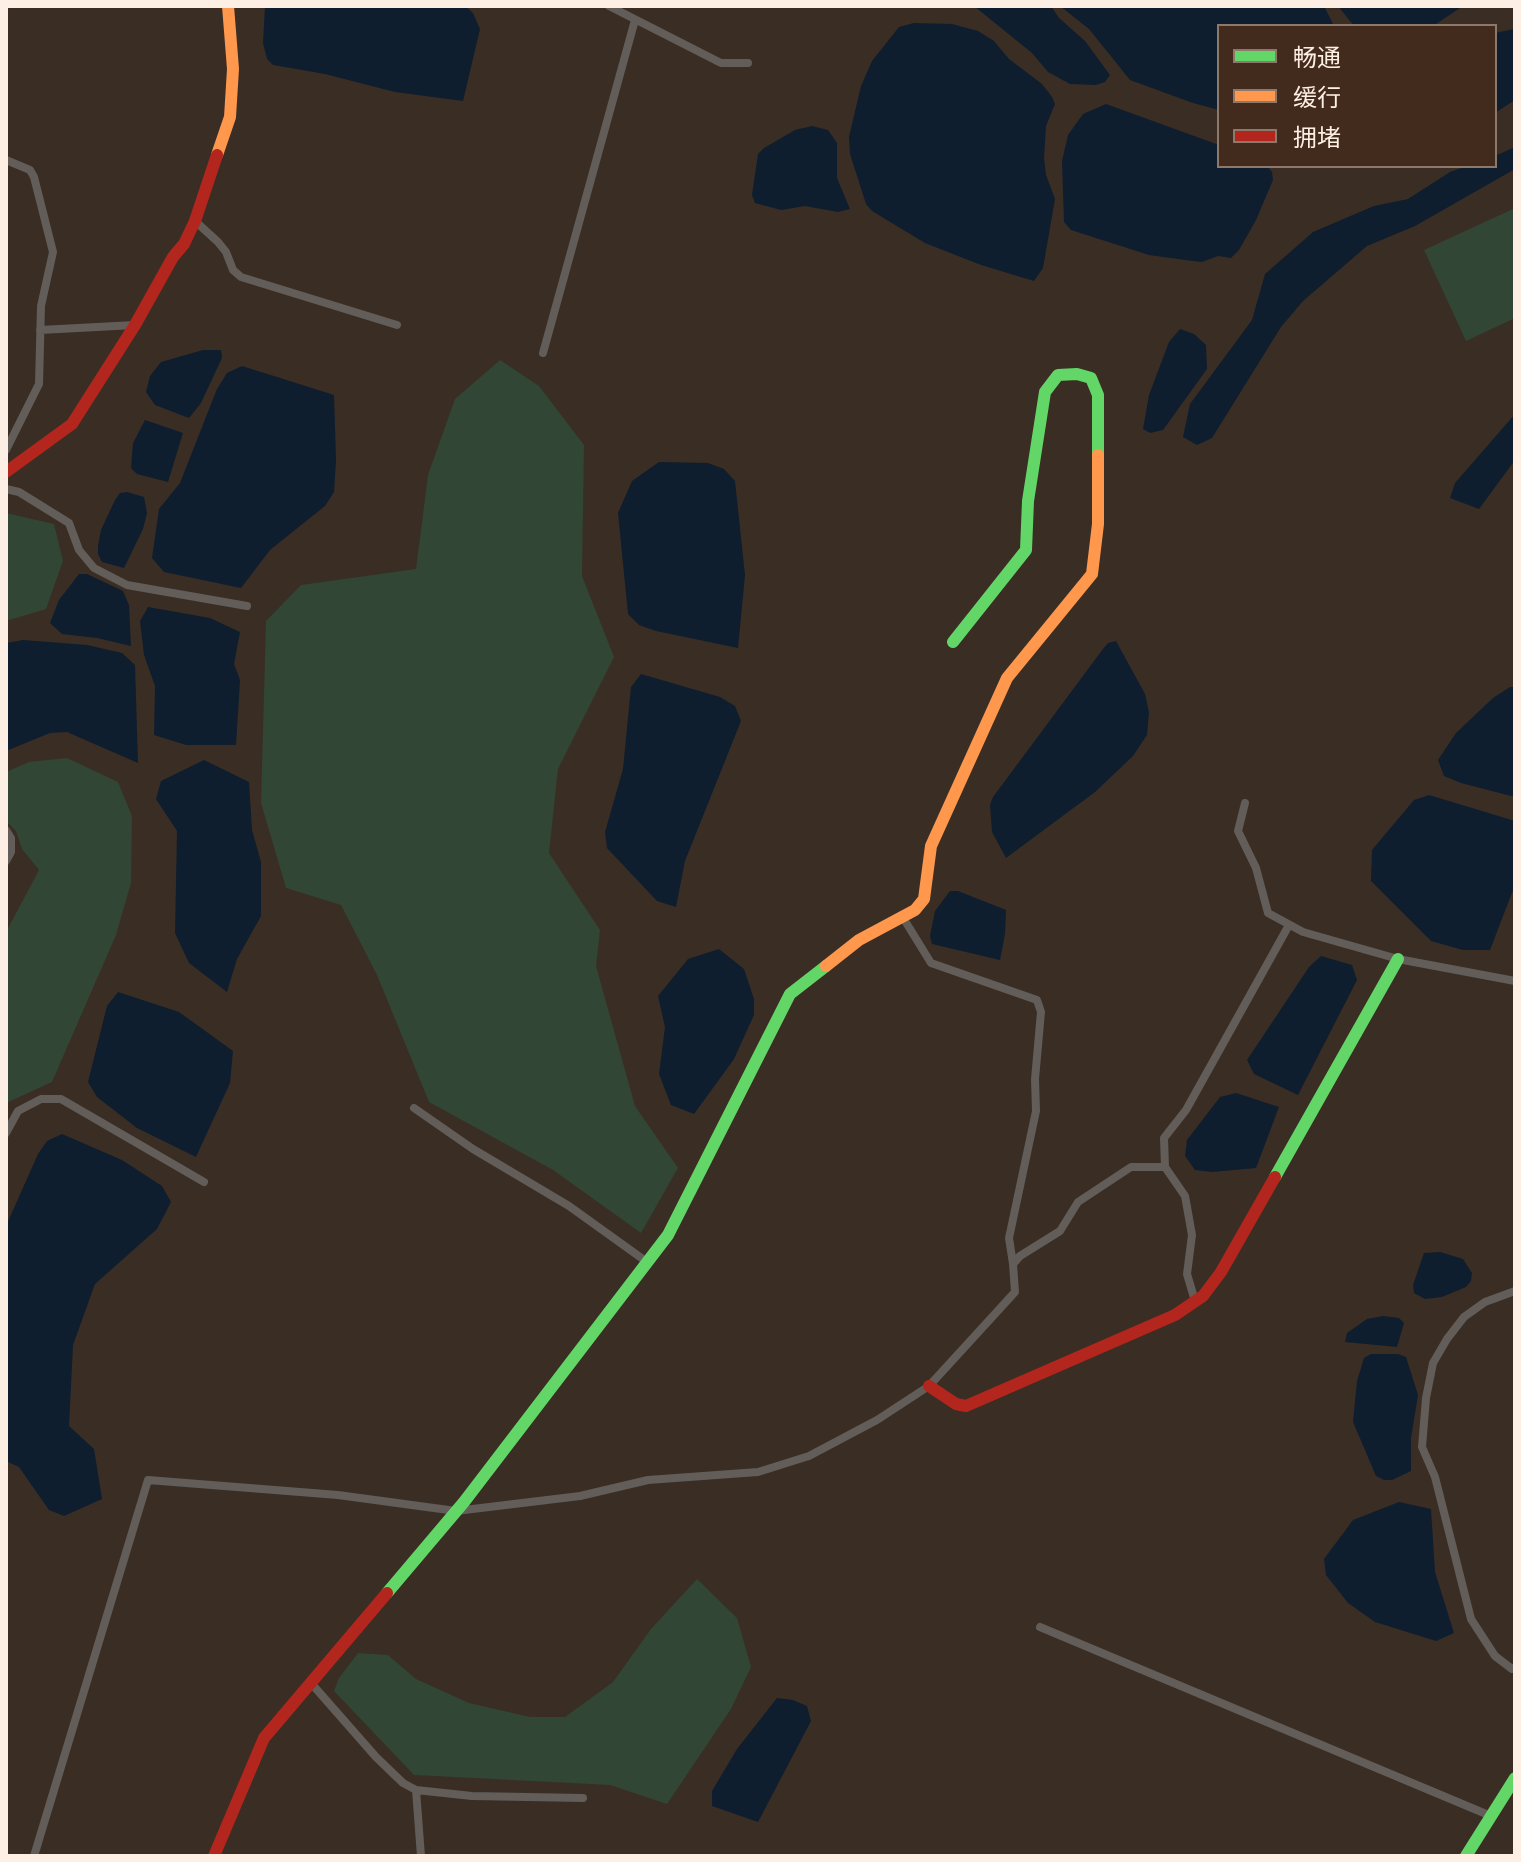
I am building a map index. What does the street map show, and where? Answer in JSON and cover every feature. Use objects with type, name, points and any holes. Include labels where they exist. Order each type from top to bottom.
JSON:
[{"type":"street","points":[[6,472],[72,424],[135,325],[195,221],[230,117],[233,69],[228,6]]},
{"type":"street","points":[[609,6],[721,63],[748,63]]},
{"type":"street","points":[[543,353],[635,20]]},
{"type":"street","points":[[6,160],[30,170],[34,177],[53,252],[41,306],[39,384],[6,450]]},
{"type":"street","points":[[195,221],[218,242],[233,270],[241,277],[397,325]]},
{"type":"street","points":[[40,330],[135,325]]},
{"type":"street","points":[[214,1856],[264,1738],[456,1511],[668,1235],[790,994],[859,940],[915,910],[924,899],[931,846],[1007,678],[1092,574],[1098,524],[1098,395],[1091,378],[1077,374],[1058,375],[1045,392],[1028,501],[1026,550],[953,642]]},
{"type":"street","points":[[6,489],[19,492],[69,523],[79,550],[94,568],[127,585],[247,606]]},
{"type":"street","points":[[1245,803],[1238,831],[1256,868],[1268,913],[1303,932],[1398,959],[1515,981]]},
{"type":"street","points":[[6,830],[11,838],[11,852],[6,861]]},
{"type":"street","points":[[34,1856],[148,1480],[338,1495],[456,1511],[580,1496],[648,1480],[758,1472],[809,1456],[877,1420],[929,1386],[1015,1292],[1009,1238],[1036,1111],[1035,1079],[1041,1012],[1037,1000],[931,963],[902,916]]},
{"type":"street","points":[[1195,1301],[1187,1274],[1192,1235],[1185,1196],[1165,1167],[1164,1138],[1186,1110],[1289,925]]},
{"type":"street","points":[[929,1386],[956,1404],[966,1406],[1175,1315],[1203,1296],[1221,1272],[1398,959]]},
{"type":"street","points":[[6,1133],[18,1111],[41,1099],[61,1099],[204,1182]]},
{"type":"street","points":[[414,1108],[473,1149],[569,1206],[647,1262]]},
{"type":"street","points":[[1013,1264],[1020,1256],[1060,1231],[1078,1202],[1131,1167],[1165,1167]]},
{"type":"street","points":[[1515,1291],[1485,1302],[1464,1317],[1447,1339],[1433,1363],[1422,1447],[1435,1477],[1471,1619],[1495,1656],[1512,1669],[1515,1667]]},
{"type":"street","points":[[1040,1627],[1491,1816]]},
{"type":"street","points":[[311,1683],[376,1757],[403,1783],[416,1790],[472,1796],[583,1798]]},
{"type":"street","points":[[1466,1856],[1515,1778]]},
{"type":"street","points":[[416,1790],[421,1856]]},
{"type":"green space","points":[[1515,208],[1515,318],[1466,341],[1424,250]]},
{"type":"green space","points":[[500,360],[539,386],[584,445],[582,576],[614,657],[558,769],[549,853],[600,930],[596,966],[635,1106],[678,1168],[641,1233],[553,1170],[429,1102],[377,975],[341,905],[286,888],[261,803],[266,621],[301,585],[416,569],[428,475],[455,399]]},
{"type":"green space","points":[[6,513],[54,524],[63,561],[46,609],[6,621]]},
{"type":"green space","points":[[67,758],[118,782],[132,816],[131,883],[116,935],[52,1082],[6,1103],[6,932],[39,870],[22,849],[16,831],[6,821],[6,772],[29,762]]},
{"type":"green space","points":[[697,1579],[737,1618],[751,1667],[731,1709],[667,1804],[610,1785],[414,1775],[334,1691],[339,1678],[358,1653],[388,1655],[416,1679],[469,1703],[530,1717],[565,1717],[613,1682],[651,1629]]},
{"type":"water","points":[[265,6],[466,7],[473,13],[480,29],[463,101],[395,92],[325,74],[273,65],[267,59],[263,43]]},
{"type":"water","points":[[974,6],[1051,6],[1059,18],[1085,41],[1110,75],[1105,82],[1096,85],[1070,84],[1048,72],[1032,53]]},
{"type":"water","points":[[1060,6],[1324,6],[1333,24],[1217,24],[1217,109],[1130,80],[1089,29]]},
{"type":"water","points":[[1338,6],[1463,6],[1436,24],[1352,24]]},
{"type":"water","points":[[914,23],[952,24],[978,31],[994,41],[1009,59],[1042,84],[1052,97],[1055,104],[1046,126],[1044,158],[1046,175],[1055,199],[1043,268],[1034,281],[925,243],[872,211],[866,204],[850,154],[849,137],[861,86],[872,61],[899,27]]},
{"type":"water","points":[[1514,29],[1515,100],[1497,112],[1497,33]]},
{"type":"water","points":[[1106,104],[1217,144],[1217,168],[1269,168],[1273,180],[1239,250],[1231,258],[1218,256],[1202,262],[1149,255],[1071,230],[1064,222],[1062,161],[1068,135],[1083,114]]},
{"type":"water","points":[[812,126],[828,130],[837,143],[837,178],[850,209],[838,212],[805,206],[781,210],[755,203],[752,195],[758,154],[795,130]]},
{"type":"water","points":[[1515,147],[1515,169],[1415,226],[1367,246],[1303,301],[1281,327],[1212,438],[1197,445],[1183,437],[1190,404],[1252,320],[1265,274],[1313,232],[1374,206],[1408,199],[1461,168],[1497,168],[1497,155]]},
{"type":"water","points":[[1180,329],[1194,334],[1206,345],[1207,369],[1163,430],[1150,433],[1143,429],[1149,395],[1169,342]]},
{"type":"water","points":[[203,350],[221,350],[222,358],[201,403],[189,418],[155,405],[146,392],[150,376],[161,362]]},
{"type":"water","points":[[242,366],[334,395],[336,460],[334,492],[325,506],[270,550],[241,588],[164,572],[152,558],[159,509],[180,483],[217,389],[227,373]]},
{"type":"water","points":[[1515,414],[1515,460],[1479,509],[1450,498],[1455,483]]},
{"type":"water","points":[[145,420],[183,433],[168,482],[137,474],[131,468],[133,443]]},
{"type":"water","points":[[659,462],[708,463],[724,469],[735,481],[745,575],[738,648],[656,631],[639,625],[628,614],[618,513],[632,481]]},
{"type":"water","points":[[120,493],[144,497],[147,513],[143,529],[124,568],[102,562],[98,546],[101,530],[115,500]]},
{"type":"water","points":[[79,574],[87,574],[123,591],[129,605],[131,646],[62,634],[50,623],[59,600]]},
{"type":"water","points":[[148,607],[210,618],[240,632],[234,664],[240,680],[236,745],[186,745],[154,735],[155,686],[144,655],[140,621]]},
{"type":"water","points":[[23,640],[87,645],[122,653],[135,665],[138,763],[67,732],[50,733],[6,751],[6,643]]},
{"type":"water","points":[[1116,641],[1145,694],[1149,712],[1147,735],[1133,756],[1095,792],[1006,858],[992,832],[990,805],[993,797],[1103,649],[1108,643]]},
{"type":"water","points":[[641,674],[720,697],[735,706],[741,721],[685,861],[676,907],[657,901],[607,848],[605,832],[623,769],[631,687]]},
{"type":"water","points":[[1515,687],[1515,797],[1444,776],[1438,760],[1456,733],[1493,698]]},
{"type":"water","points":[[204,760],[249,782],[252,830],[261,862],[261,916],[237,959],[227,992],[189,963],[175,933],[177,831],[156,799],[161,781]]},
{"type":"water","points":[[1429,795],[1515,821],[1515,885],[1490,950],[1463,950],[1431,941],[1371,881],[1372,850],[1414,800]]},
{"type":"water","points":[[950,891],[958,891],[1006,910],[1000,960],[932,944],[930,936],[935,911]]},
{"type":"water","points":[[719,949],[744,969],[754,999],[754,1015],[734,1059],[694,1114],[671,1105],[659,1074],[665,1027],[658,996],[688,959]]},
{"type":"water","points":[[1321,956],[1352,965],[1357,980],[1298,1095],[1254,1074],[1247,1060],[1309,967]]},
{"type":"water","points":[[118,992],[179,1012],[233,1051],[230,1083],[196,1157],[137,1128],[97,1097],[88,1082],[107,1006]]},
{"type":"water","points":[[1236,1093],[1279,1107],[1256,1168],[1212,1172],[1195,1170],[1185,1156],[1187,1140],[1220,1097]]},
{"type":"water","points":[[62,1134],[122,1160],[162,1186],[171,1202],[157,1229],[95,1284],[73,1345],[69,1426],[94,1449],[102,1499],[64,1516],[49,1510],[19,1467],[6,1461],[6,1226],[38,1154],[47,1141]]},
{"type":"water","points":[[1440,1252],[1463,1259],[1472,1273],[1471,1281],[1466,1287],[1442,1297],[1425,1299],[1414,1293],[1413,1285],[1424,1253]]},
{"type":"water","points":[[1383,1316],[1399,1318],[1404,1323],[1397,1347],[1345,1342],[1347,1333],[1367,1319]]},
{"type":"water","points":[[1371,1354],[1406,1357],[1418,1395],[1411,1438],[1411,1471],[1392,1480],[1376,1476],[1353,1422],[1357,1381],[1364,1358]]},
{"type":"water","points":[[1399,1502],[1431,1509],[1435,1572],[1454,1633],[1436,1641],[1375,1622],[1348,1603],[1326,1575],[1324,1559],[1353,1520]]},
{"type":"water","points":[[777,1698],[807,1706],[811,1721],[758,1822],[712,1806],[712,1791],[737,1749]]},
{"type":"traffic: fast","points":[[953,642],[1026,550],[1028,501],[1045,392],[1058,375],[1077,374],[1091,378],[1098,395],[1098,455]]},
{"type":"traffic: fast","points":[[1275,1177],[1398,959]]},
{"type":"traffic: fast","points":[[387,1593],[464,1502],[668,1235],[790,994],[826,966]]},
{"type":"traffic: fast","points":[[1466,1856],[1515,1778]]},
{"type":"traffic: slow","points":[[217,155],[230,117],[233,69],[228,6]]},
{"type":"traffic: slow","points":[[826,966],[859,940],[915,910],[924,899],[931,846],[1007,678],[1092,574],[1098,524],[1098,455]]},
{"type":"traffic: jam","points":[[6,472],[72,424],[135,325],[173,257],[184,244],[217,155]]},
{"type":"traffic: jam","points":[[929,1386],[956,1404],[966,1406],[1175,1315],[1203,1296],[1221,1272],[1275,1177]]},
{"type":"traffic: jam","points":[[214,1856],[264,1738],[387,1593]]}]
